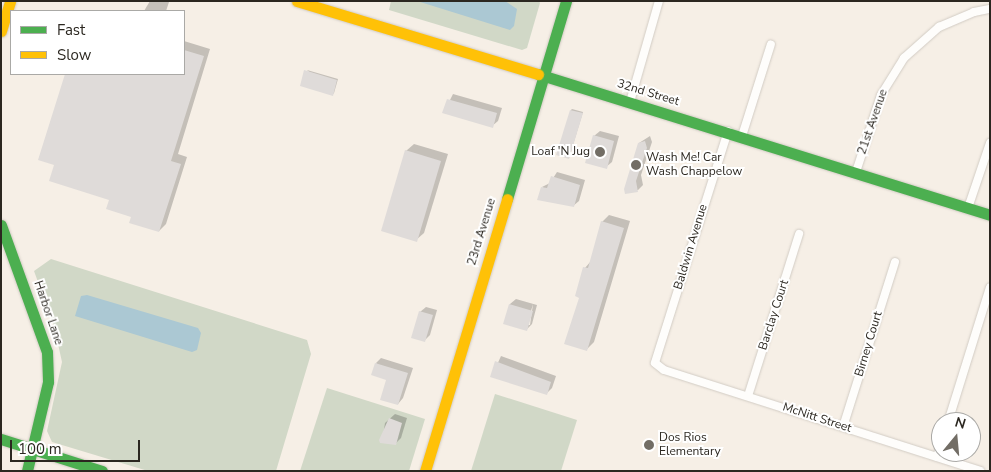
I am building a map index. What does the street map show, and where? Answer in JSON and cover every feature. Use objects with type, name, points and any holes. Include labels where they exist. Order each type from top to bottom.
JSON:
[{"type":"street","points":[[1,30],[10,1]]},
{"type":"street","name":"32nd Street","points":[[297,1],[728,131],[990,215]]},
{"type":"street","name":"23rd Avenue","points":[[425,471],[566,1]]},
{"type":"street","points":[[630,102],[659,1]]},
{"type":"street","name":"21st Avenue","points":[[856,172],[881,95],[904,58],[939,27],[974,12],[990,9]]},
{"type":"street","points":[[742,136],[771,44]]},
{"type":"street","name":"Baldwin Avenue","points":[[655,364],[728,131]]},
{"type":"street","points":[[968,208],[990,143]]},
{"type":"street","name":"Harbor Lane","points":[[1,225],[47,352],[48,382],[27,471]]},
{"type":"street","name":"Barclay Court","points":[[748,396],[799,234]]},
{"type":"street","name":"Birney Court","points":[[843,427],[894,262]]},
{"type":"street","points":[[951,412],[990,287]]},
{"type":"street","name":"McNitt Street","points":[[655,364],[664,370],[931,455]]},
{"type":"street","points":[[1,439],[102,471]]},
{"type":"street","name":"McNitt Street","points":[[952,462],[980,471]]},
{"type":"green space","points":[[391,1],[539,1],[540,3],[527,48],[522,50],[389,10]]},
{"type":"green space","points":[[51,259],[307,340],[311,354],[276,471],[148,471],[52,442],[47,431],[62,362],[54,326],[34,271]]},
{"type":"green space","points":[[327,388],[425,419],[409,471],[300,471]]},
{"type":"green space","points":[[495,394],[577,420],[561,471],[471,471]]},
{"type":"water","points":[[417,1],[505,1],[517,9],[514,26],[510,30]]},
{"type":"water","points":[[87,295],[198,328],[201,333],[197,350],[192,352],[75,316],[81,296]]},
{"type":"building","points":[[185,50],[204,56],[171,161],[181,164],[159,232],[129,223],[131,217],[106,209],[109,200],[49,181],[54,165],[38,160],[65,75],[185,75]]},
{"type":"building","points":[[304,70],[337,80],[333,96],[300,86]]},
{"type":"building","points":[[447,99],[497,113],[493,128],[442,113]]},
{"type":"building","points":[[570,110],[583,113],[569,159],[556,155]]},
{"type":"building","name":"Loaf 'N Jug","points":[[593,135],[614,141],[607,169],[585,163]]},
{"type":"building","name":"Wash Me! Car Wash Chappelow","points":[[645,141],[647,148],[636,181],[638,192],[625,194],[624,189],[638,143]]},
{"type":"building","points":[[405,150],[441,161],[417,242],[381,231]]},
{"type":"building","points":[[551,176],[580,185],[574,207],[537,200],[541,187],[547,188]]},
{"type":"building","points":[[601,221],[624,228],[587,351],[564,344],[579,298],[575,296],[583,267],[588,268]]},
{"type":"building","points":[[509,304],[533,311],[527,331],[503,324]]},
{"type":"building","points":[[419,311],[433,315],[425,342],[411,338]]},
{"type":"building","points":[[495,361],[551,382],[547,395],[490,377]]},
{"type":"building","points":[[375,363],[408,373],[398,405],[380,400],[386,380],[371,375]]},
{"type":"building","points":[[389,418],[402,423],[396,445],[380,443],[379,440]]},
{"type":"traffic: fast","points":[[507,199],[566,1]]},
{"type":"traffic: fast","points":[[538,74],[990,215]]},
{"type":"traffic: fast","points":[[1,225],[47,352],[48,382],[27,471]]},
{"type":"traffic: fast","points":[[1,439],[102,471]]},
{"type":"traffic: slow","points":[[1,31],[10,1]]},
{"type":"traffic: slow","points":[[297,1],[538,74]]},
{"type":"traffic: slow","points":[[425,471],[507,199]]},
{"type":"place","name":"Loaf 'N Jug","points":[[600,152]]},
{"type":"place","name":"Wash Me! Car Wash Chappelow","points":[[636,165]]},
{"type":"place","name":"Dos Rios Elementary","points":[[649,445]]}]
